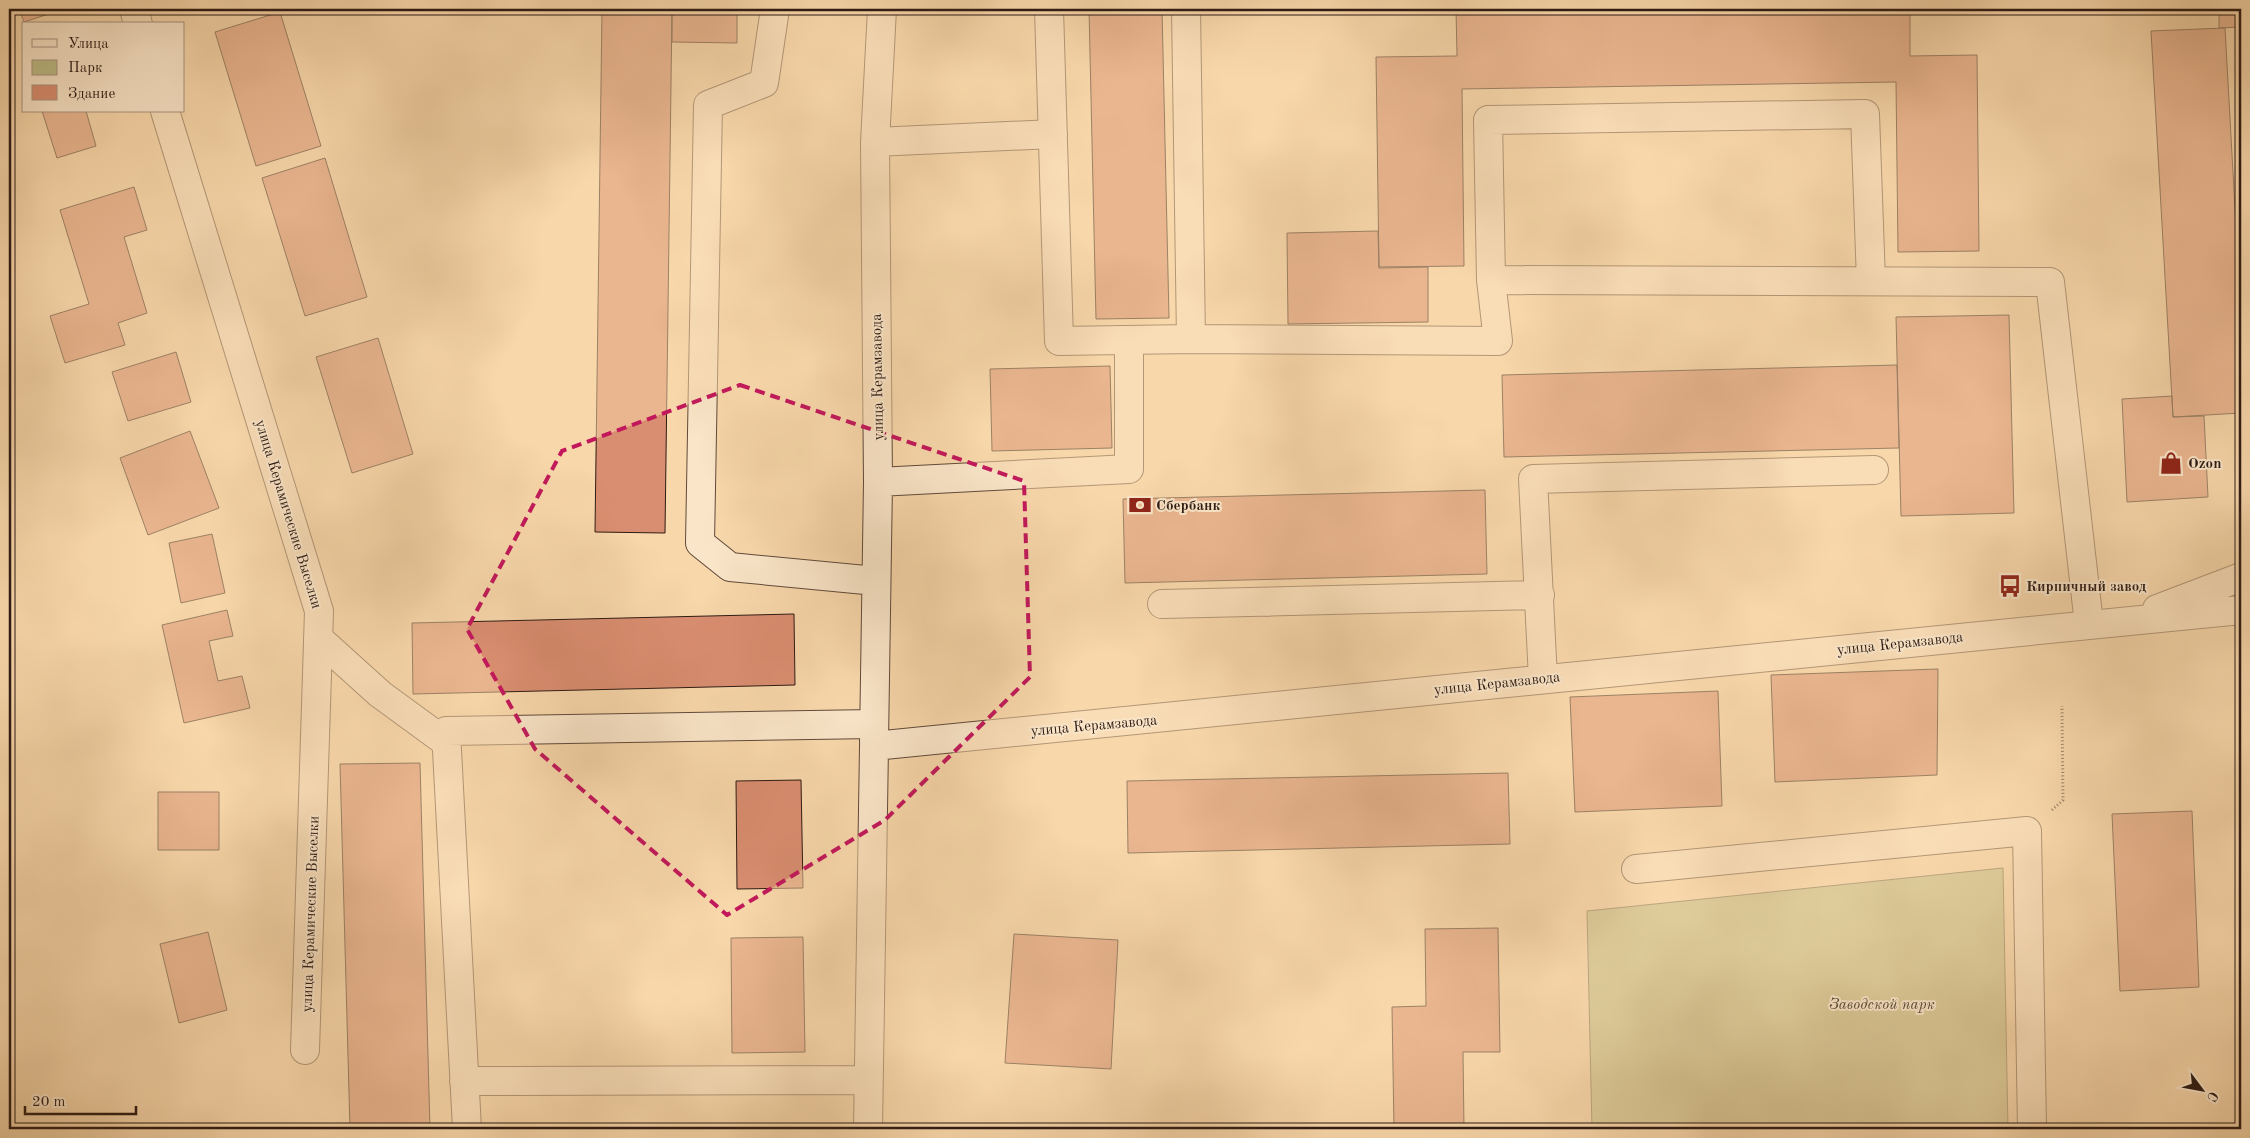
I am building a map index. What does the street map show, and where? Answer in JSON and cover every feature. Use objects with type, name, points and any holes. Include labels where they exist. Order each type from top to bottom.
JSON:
[{"type":"street","points":[[134,9],[137,22]]},
{"type":"street","points":[[775,9],[764,82],[708,105],[700,543],[730,567],[876,580]]},
{"type":"street","name":"улица Керамзавода","points":[[868,1129],[878,482],[875,142],[882,9]]},
{"type":"street","points":[[1048,9],[1059,341],[1191,339],[1498,341],[1491,280],[1488,120],[1865,114],[1871,281]]},
{"type":"street","points":[[1186,9],[1191,339]]},
{"type":"street","name":"улица Керамические Выселки","points":[[165,112],[319,611],[305,1050]]},
{"type":"street","points":[[875,142],[1053,134]]},
{"type":"street","points":[[1491,280],[2050,282],[2089,624]]},
{"type":"street","points":[[878,482],[1129,470],[1129,340]]},
{"type":"street","points":[[1542,679],[1540,595],[1533,479],[1874,470]]},
{"type":"street","points":[[2121,623],[2241,577]]},
{"type":"street","points":[[1162,604],[1540,595]]},
{"type":"street","points":[[2121,623],[2241,610]]},
{"type":"street","name":"улица Керамзавода","points":[[874,735],[1227,712],[2089,624],[2121,623]]},
{"type":"street","points":[[318,638],[380,694],[447,743]]},
{"type":"street","points":[[467,1129],[446,731],[874,735]]},
{"type":"street","points":[[1636,869],[2027,831],[2032,1129]]},
{"type":"street","points":[[464,1081],[868,1080]]},
{"type":"path","points":[[2027,831],[2064,800],[2062,706]]},
{"type":"highlighted area","points":[[740,385],[1024,481],[1030,677],[885,820],[727,915],[535,749],[467,629],[562,451]]},
{"type":"green space","name":"Заводской парк","points":[[2003,868],[2008,1129],[1592,1129],[1587,911]]},
{"type":"building","points":[[19,9],[54,9],[55,12],[24,22]]},
{"type":"building","points":[[602,9],[672,9],[665,533],[595,532]]},
{"type":"building","points":[[672,9],[737,9],[737,43],[672,42]]},
{"type":"building","points":[[1089,9],[1162,9],[1169,318],[1096,319]]},
{"type":"building","points":[[1456,9],[1910,9],[1910,56],[1977,55],[1979,251],[1898,252],[1896,82],[1462,89],[1464,266],[1379,267],[1376,57],[1457,56]]},
{"type":"building","points":[[2219,9],[2241,9],[2241,27],[2219,28]]},
{"type":"building","points":[[280,12],[321,146],[256,166],[215,32]]},
{"type":"building","points":[[2225,28],[2241,317],[2241,413],[2173,417],[2151,31]]},
{"type":"building","points":[[42,112],[86,112],[96,146],[57,158]]},
{"type":"building","points":[[325,158],[367,297],[305,316],[262,178]]},
{"type":"building","points":[[134,187],[147,230],[124,237],[147,313],[118,323],[125,345],[65,363],[50,316],[89,304],[60,210]]},
{"type":"building","points":[[1378,231],[1379,268],[1428,267],[1428,322],[1288,324],[1287,233]]},
{"type":"building","points":[[2009,315],[2014,513],[1901,516],[1896,317]]},
{"type":"building","points":[[378,338],[413,454],[352,473],[316,357]]},
{"type":"building","points":[[176,352],[191,402],[128,421],[112,372]]},
{"type":"building","points":[[1897,365],[1899,448],[1504,457],[1502,375]]},
{"type":"building","points":[[1110,366],[1112,448],[992,451],[990,369]]},
{"type":"building","points":[[2172,396],[2173,417],[2204,416],[2208,497],[2127,502],[2122,399]]},
{"type":"building","points":[[190,431],[219,508],[148,535],[120,458]]},
{"type":"building","points":[[1485,490],[1487,574],[1125,583],[1123,499]]},
{"type":"building","points":[[212,534],[225,593],[181,603],[169,543]]},
{"type":"building","points":[[227,610],[233,636],[209,641],[218,681],[242,676],[250,708],[184,723],[162,625]]},
{"type":"building","points":[[794,614],[795,685],[413,694],[412,623]]},
{"type":"building","points":[[1938,669],[1937,775],[1775,782],[1771,675]]},
{"type":"building","points":[[1718,691],[1722,806],[1575,812],[1570,697]]},
{"type":"building","points":[[420,763],[430,1129],[350,1129],[340,764]]},
{"type":"building","points":[[1508,773],[1510,844],[1128,853],[1127,781]]},
{"type":"building","points":[[801,780],[803,888],[737,889],[736,781]]},
{"type":"building","points":[[158,792],[219,792],[219,850],[158,850]]},
{"type":"building","points":[[2192,811],[2199,987],[2120,991],[2112,814]]},
{"type":"building","points":[[1498,928],[1500,1052],[1463,1052],[1464,1129],[1394,1129],[1392,1007],[1426,1006],[1425,929]]},
{"type":"building","points":[[208,932],[227,1010],[179,1023],[160,944]]},
{"type":"building","points":[[1014,934],[1118,940],[1111,1069],[1005,1063]]},
{"type":"building","points":[[803,937],[805,1052],[732,1053],[731,938]]},
{"type":"place","name":"Ozon","points":[[2171,463]]},
{"type":"place","name":"Сбербанк","points":[[1140,505]]},
{"type":"place","name":"Кирпичный завод","points":[[2010,586]]}]
